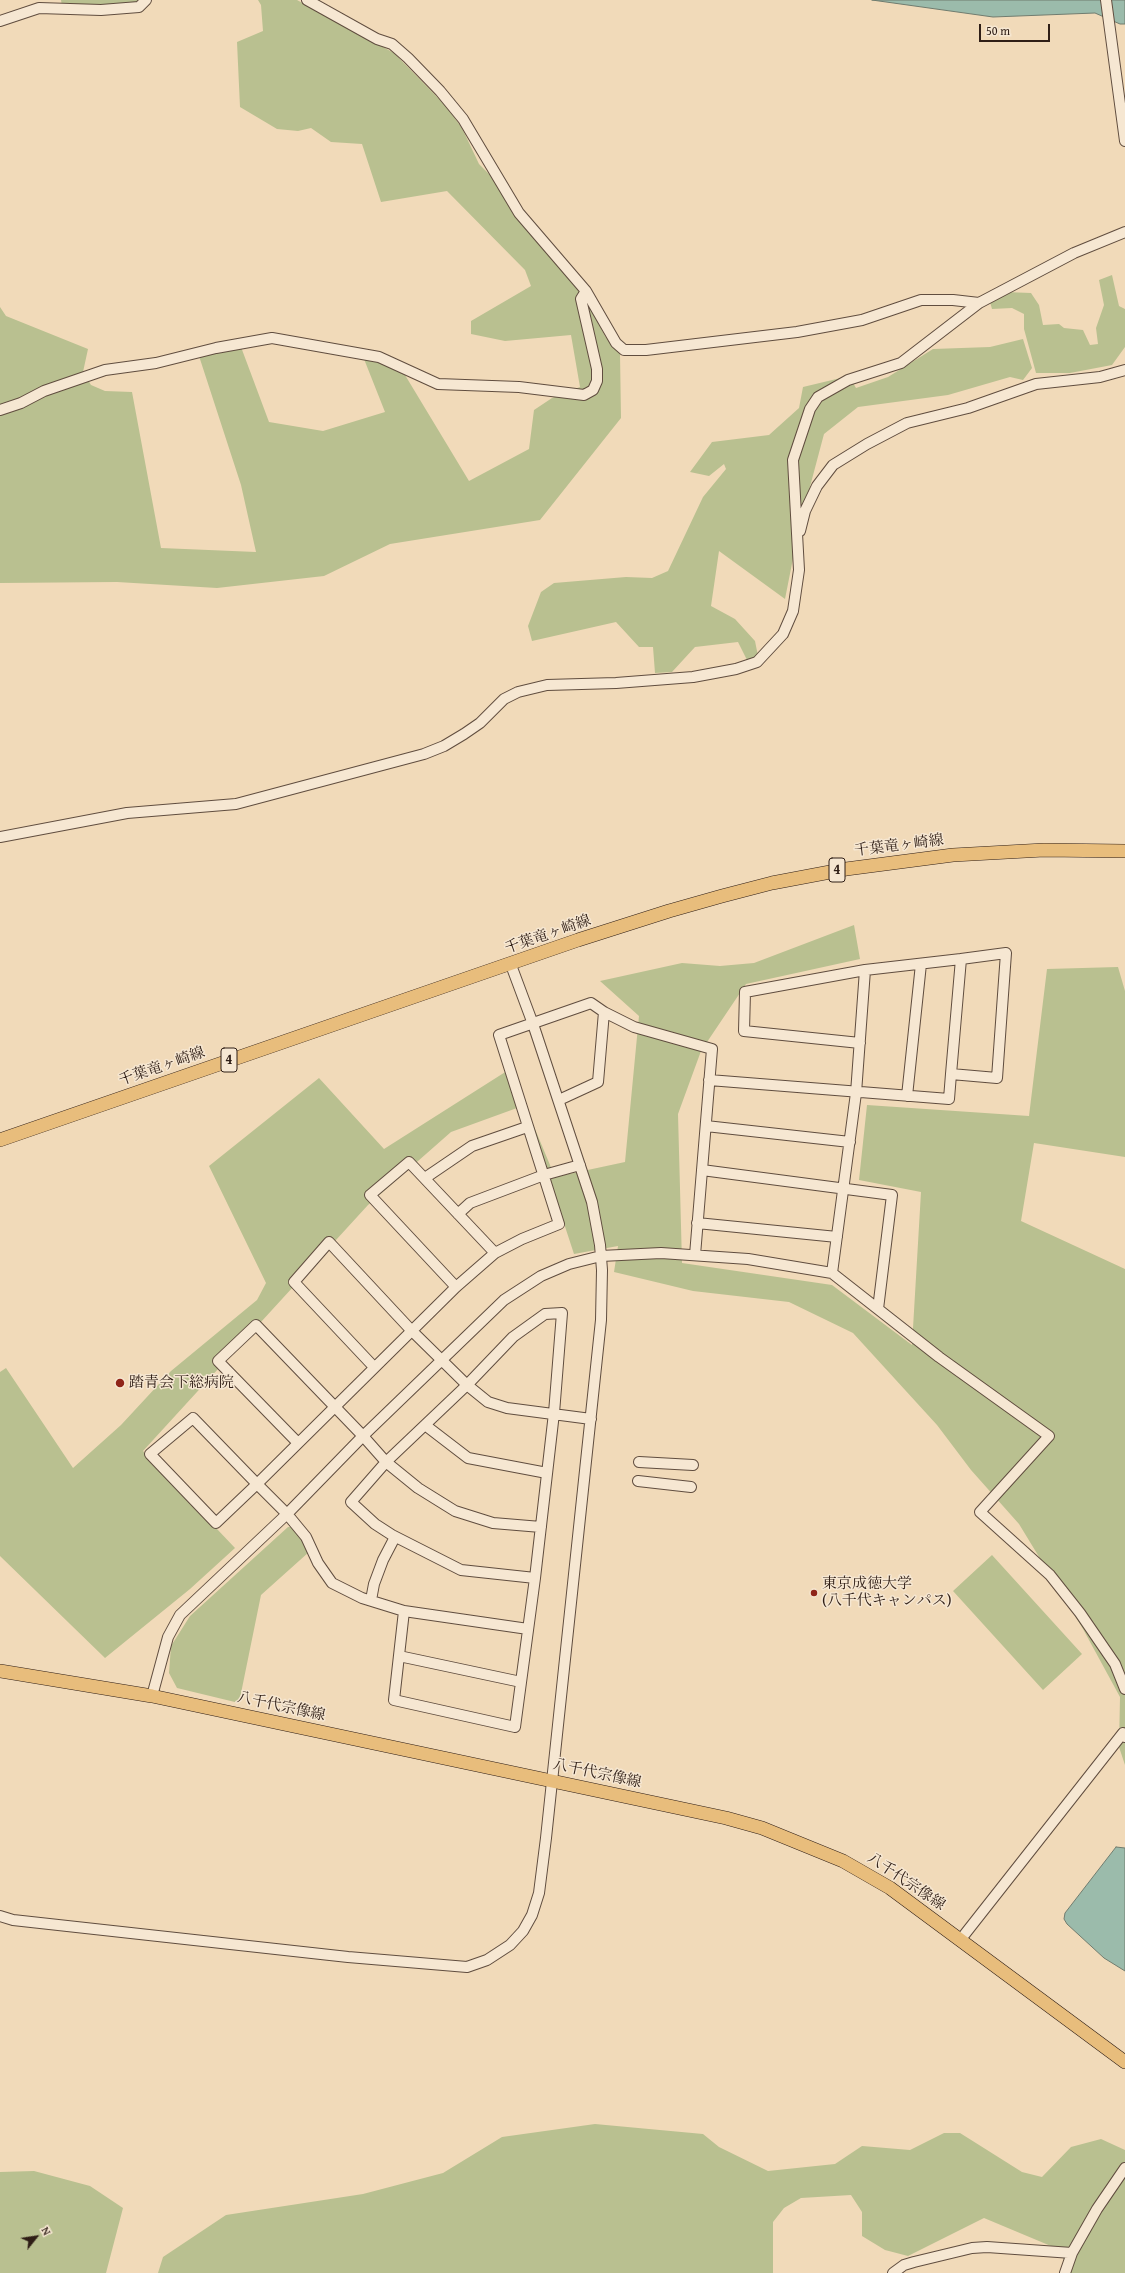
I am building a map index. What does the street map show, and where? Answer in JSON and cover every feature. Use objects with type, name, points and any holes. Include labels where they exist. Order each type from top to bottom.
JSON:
[{"type":"main road","name":"千葉竜ヶ崎線","points":[[0,1140],[669,911],[811,875],[878,864],[986,852],[1044,850],[1125,851]]},
{"type":"main road","name":"八千代宗像線","points":[[0,1671],[152,1696],[726,1818],[792,1839],[866,1873],[961,1939],[1125,2062]]},
{"type":"street","points":[[0,20],[39,8],[108,9],[139,7],[146,0]]},
{"type":"street","points":[[307,0],[377,39],[392,44],[414,63],[440,91],[463,119],[519,213],[586,291],[616,343],[624,350],[632,351],[797,332],[862,320],[922,300],[953,300],[979,303]]},
{"type":"street","points":[[1106,0],[1110,37],[1123,104],[1125,141]]},
{"type":"street","points":[[0,837],[127,813],[236,804],[424,754],[444,746],[480,723],[504,699],[518,692],[547,685],[616,683],[693,677],[736,669],[757,662],[772,648],[783,634],[793,611],[799,570],[793,460],[810,409],[818,396],[848,380],[901,364],[979,303],[1074,253],[1125,232]]},
{"type":"street","points":[[0,410],[21,403],[44,391],[105,370],[156,363],[216,348],[272,338],[379,357],[438,384],[519,387],[584,395],[593,390],[597,381],[598,368],[581,299],[586,291]]},
{"type":"street","points":[[798,542],[805,511],[817,486],[833,465],[867,444],[907,423],[968,408],[1036,384],[1100,378],[1125,370]]},
{"type":"street","points":[[860,1043],[744,1031],[745,992],[865,970],[1006,953],[997,1078],[951,1074]]},
{"type":"street","points":[[709,1080],[948,1099],[961,959]]},
{"type":"street","points":[[907,1096],[921,964]]},
{"type":"street","points":[[0,1916],[13,1920],[332,1955],[467,1967],[487,1960],[510,1945],[523,1931],[532,1915],[539,1893],[552,1781],[591,1419],[603,1292],[601,1256],[592,1202],[559,1100],[511,965]]},
{"type":"street","points":[[832,1273],[856,1092],[865,970]]},
{"type":"street","points":[[528,1629],[404,1611],[371,1600],[332,1583],[318,1563],[306,1537],[287,1514],[257,1484],[194,1418],[150,1454],[216,1523],[257,1484],[411,1330],[456,1287],[495,1253],[522,1239],[559,1224],[499,1035],[590,1003],[634,1027],[712,1049],[695,1255]]},
{"type":"street","points":[[559,1100],[598,1082],[604,1012]]},
{"type":"street","points":[[706,1126],[850,1142]]},
{"type":"street","points":[[425,1178],[472,1146],[527,1127]]},
{"type":"street","points":[[456,1287],[370,1195],[408,1162],[425,1178],[495,1253]]},
{"type":"street","points":[[458,1214],[470,1202],[544,1175],[580,1165]]},
{"type":"street","points":[[702,1170],[892,1195],[878,1309]]},
{"type":"street","points":[[697,1223],[837,1237]]},
{"type":"street","points":[[374,1367],[294,1282],[329,1242],[411,1330],[467,1385],[488,1402],[507,1408],[591,1419]]},
{"type":"street","points":[[152,1696],[168,1637],[180,1615],[287,1514],[363,1436],[443,1362],[472,1331],[519,1289],[541,1276],[569,1264],[601,1256],[661,1253],[748,1259],[832,1273],[939,1357],[1049,1436],[980,1512],[1050,1575],[1080,1612],[1114,1664],[1125,1689]]},
{"type":"street","points":[[404,1611],[394,1700],[515,1727],[535,1578],[554,1413],[562,1313],[545,1314],[513,1338],[467,1385],[386,1462],[351,1502],[375,1524],[396,1537],[461,1570],[535,1578]]},
{"type":"street","points":[[298,1443],[218,1361],[256,1326],[335,1406],[386,1462],[418,1488],[455,1511],[493,1523],[541,1526]]},
{"type":"street","points":[[425,1425],[468,1458],[547,1473]]},
{"type":"street","points":[[639,1462],[693,1465]]},
{"type":"street","points":[[638,1481],[691,1487]]},
{"type":"street","points":[[371,1600],[374,1584],[383,1560],[396,1537]]},
{"type":"street","points":[[399,1656],[521,1682]]},
{"type":"street","points":[[961,1939],[1123,1733],[1125,1738]]},
{"type":"street","points":[[1065,2273],[1072,2253],[1097,2209],[1125,2168]]},
{"type":"street","points":[[893,2273],[904,2265],[972,2248],[1072,2253]]},
{"type":"green space","points":[[61,0],[138,0],[135,3],[77,7],[62,6]]},
{"type":"green space","points":[[258,0],[297,0],[394,53],[445,105],[462,128],[479,164],[492,177],[514,214],[569,277],[587,302],[605,336],[620,354],[621,418],[540,520],[390,544],[324,576],[217,588],[117,582],[0,583],[0,307],[6,316],[88,349],[83,372],[91,385],[105,391],[132,392],[161,548],[256,552],[241,485],[199,356],[241,347],[269,422],[323,431],[385,412],[364,359],[377,361],[405,375],[469,481],[529,449],[534,410],[552,398],[580,387],[571,335],[505,341],[471,334],[471,321],[531,286],[525,270],[447,191],[381,202],[362,144],[331,142],[311,128],[298,131],[277,129],[240,107],[237,42],[263,31],[261,5]]},
{"type":"green space","points":[[1112,275],[1119,306],[1125,309],[1125,347],[1112,365],[1070,373],[1036,373],[1024,329],[1024,314],[1012,308],[992,309],[990,302],[1005,292],[1031,293],[1039,305],[1043,325],[1059,324],[1064,328],[1083,330],[1090,345],[1098,344],[1096,328],[1104,305],[1099,280]]},
{"type":"green space","points":[[1023,339],[1032,368],[1023,380],[1010,377],[948,395],[858,407],[824,434],[799,528],[785,599],[719,551],[711,606],[735,619],[755,641],[758,656],[748,662],[738,642],[695,647],[672,672],[655,673],[653,647],[639,647],[616,622],[532,641],[528,626],[541,592],[554,583],[626,577],[652,578],[668,571],[703,497],[726,469],[724,464],[709,476],[690,472],[712,442],[769,435],[799,408],[803,387],[849,376],[856,388],[888,377],[933,349],[990,347]]},
{"type":"green space","points":[[854,925],[860,959],[746,984],[701,1051],[678,1114],[682,1263],[832,1285],[912,1345],[921,1192],[859,1180],[867,1105],[1029,1116],[1047,969],[1118,967],[1125,991],[1125,1157],[1034,1143],[1021,1221],[1125,1269],[1125,1765],[1119,1747],[1120,1697],[1083,1629],[1019,1524],[971,1470],[937,1425],[853,1333],[789,1302],[693,1291],[614,1272],[618,1246],[574,1254],[553,1190],[517,1108],[451,1132],[368,1205],[143,1451],[235,1548],[190,1589],[105,1658],[0,1556],[0,1372],[6,1368],[73,1468],[121,1425],[171,1371],[257,1300],[266,1283],[209,1166],[319,1078],[384,1149],[510,1069],[555,1177],[625,1162],[639,1016],[600,981],[682,963],[720,966],[754,963]]},
{"type":"green space","points":[[288,1527],[294,1527],[309,1552],[261,1595],[239,1703],[177,1688],[169,1673],[171,1646],[190,1616]]},
{"type":"green space","points":[[992,1555],[1082,1654],[1043,1690],[953,1591]]},
{"type":"green space","points":[[595,2124],[703,2134],[719,2147],[768,2171],[835,2164],[862,2146],[910,2150],[944,2133],[960,2133],[1022,2172],[1042,2177],[1071,2147],[1101,2139],[1125,2150],[1125,2273],[1060,2273],[1064,2260],[1058,2249],[984,2218],[908,2256],[885,2250],[862,2236],[862,2212],[851,2195],[801,2198],[784,2208],[773,2222],[773,2273],[158,2273],[163,2257],[226,2215],[363,2194],[443,2173],[502,2137]]},
{"type":"green space","points":[[34,2171],[90,2186],[123,2208],[106,2273],[0,2273],[0,2172]]},
{"type":"shaded area","points":[[872,0],[1125,0],[1125,24],[1120,24],[1095,13],[993,17]]},
{"type":"shaded area","points":[[1116,1847],[1125,1848],[1125,1971],[1104,1958],[1067,1924],[1064,1919],[1065,1913]]},
{"type":"place","name":"踏青会下総病院","points":[[120,1383]]},
{"type":"place","name":"東京成徳大学 (八千代キャンパス)","points":[[814,1593]]}]
